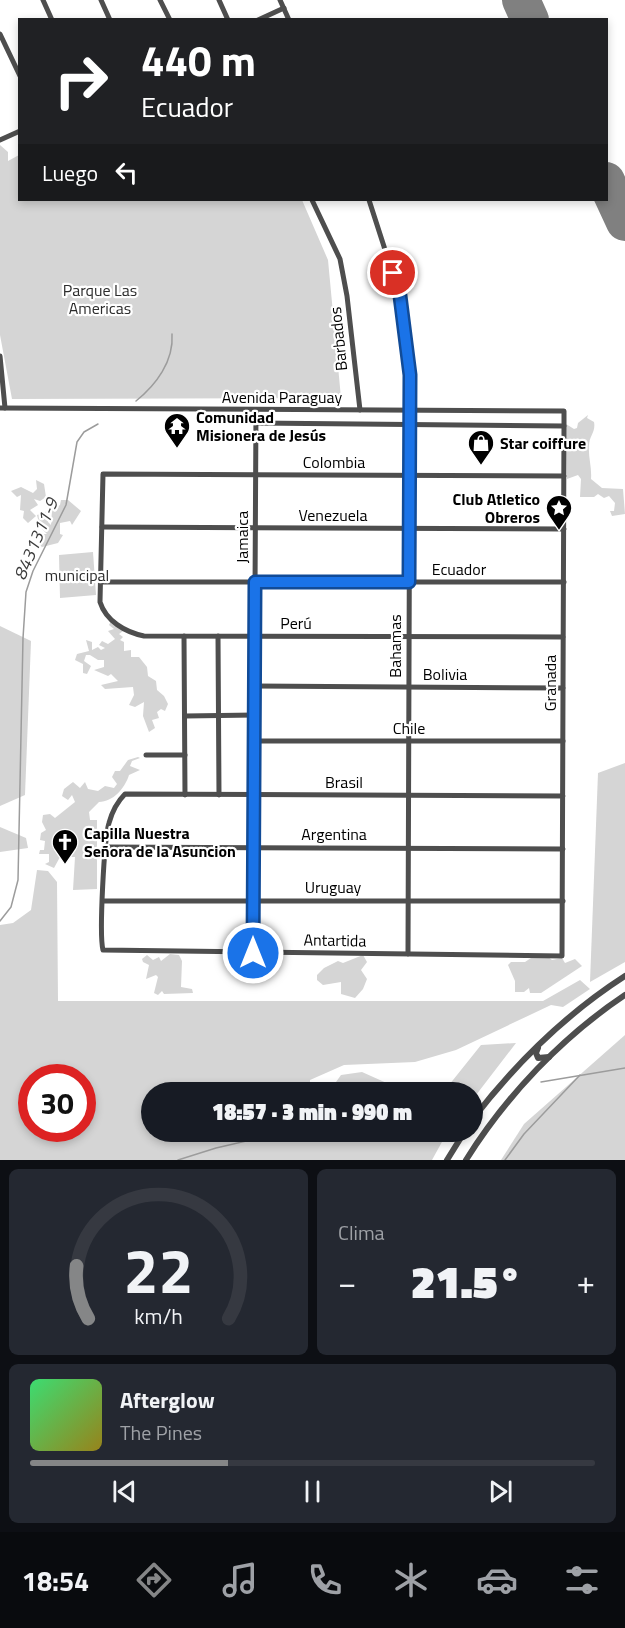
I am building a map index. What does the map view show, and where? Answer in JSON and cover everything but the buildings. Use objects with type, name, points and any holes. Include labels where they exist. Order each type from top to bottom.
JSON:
[{"type":"street","points":[[43,0],[51,18]]},
{"type":"street","points":[[101,0],[109,18]]},
{"type":"street","points":[[160,0],[169,18]]},
{"type":"street","points":[[219,0],[227,18]]},
{"type":"street","points":[[280,0],[288,18]]},
{"type":"street","points":[[262,18],[284,8]]},
{"type":"street","points":[[0,34],[18,72]]},
{"type":"street","points":[[0,140],[18,132]]},
{"type":"street","name":"Barbados","points":[[312,201],[340,259],[347,296],[360,411]]},
{"type":"street","name":"Bahamas","points":[[369,201],[400,296],[410,375],[408,954]]},
{"type":"street","points":[[0,356],[3,408]]},
{"type":"street","name":"Avenida Paraguay","points":[[3,408],[564,411]]},
{"type":"street","name":"Jamaica","points":[[253,953],[256,410]]},
{"type":"street","name":"Granada","points":[[562,956],[564,411]]},
{"type":"street","points":[[256,423],[564,426]]},
{"type":"street","name":"Colombia","points":[[103,474],[564,476]]},
{"type":"street","name":"Perú","points":[[103,474],[103,582],[100,602],[103,611],[125,630],[144,636],[563,637]]},
{"type":"street","name":"Venezuela","points":[[102,527],[564,529]]},
{"type":"street","name":"Ecuador","points":[[103,582],[564,582]]},
{"type":"street","points":[[184,636],[185,795]]},
{"type":"street","points":[[218,636],[219,795]]},
{"type":"street","name":"Bolivia","points":[[255,686],[563,688]]},
{"type":"street","points":[[184,716],[255,715]]},
{"type":"street","name":"Chile","points":[[254,741],[563,741]]},
{"type":"street","points":[[146,755],[185,755]]},
{"type":"street","name":"Brasil","points":[[105,847],[108,823],[125,794],[563,796]]},
{"type":"street","points":[[104,901],[105,847]]},
{"type":"street","name":"Argentina","points":[[105,847],[563,849]]},
{"type":"street","name":"Uruguay","points":[[104,901],[563,901]]},
{"type":"street","name":"Antartida","points":[[104,901],[102,946],[106,952],[562,956]]},
{"type":"street","points":[[483,1108],[541,1042],[588,1002],[625,976]]},
{"type":"street","points":[[466,1160],[501,1111],[553,1055],[625,995]]},
{"type":"street","points":[[541,1042],[536,1053],[538,1058],[544,1059],[553,1055]]},
{"type":"street","points":[[447,1160],[458,1142]]},
{"type":"green space","name":"Parque Las Americas","points":[[0,145],[8,152],[8,161],[18,156],[18,201],[302,201],[328,260],[341,398],[12,399],[0,335]]},
{"type":"green space","points":[[588,415],[587,418],[594,422],[589,445],[591,479],[602,488],[623,489],[625,514],[612,516],[610,511],[614,511],[615,503],[609,496],[604,498],[598,494],[594,497],[580,497],[581,479],[578,475],[567,479],[566,424],[574,429],[577,428],[578,423]]},
{"type":"green space","points":[[36,480],[44,484],[46,497],[40,501],[34,499],[38,505],[30,510],[36,516],[28,523],[23,518],[24,511],[20,510],[21,495],[17,497],[11,491],[21,487],[33,493],[37,489]]},
{"type":"green space","points":[[61,500],[68,500],[81,511],[72,525],[70,521],[60,523],[60,534],[63,535],[58,543],[38,548],[40,534],[47,534],[40,527],[37,515],[48,511],[48,522],[51,525],[52,510],[60,505]]},
{"type":"green space","name":"municipal","points":[[93,552],[96,595],[60,598],[59,555]]},
{"type":"green space","points":[[111,621],[123,631],[119,634],[123,637],[120,640],[124,642],[124,651],[131,650],[131,657],[139,657],[147,667],[148,676],[156,681],[157,690],[168,704],[165,711],[161,709],[157,712],[159,718],[152,720],[155,728],[149,732],[143,716],[144,702],[135,707],[129,705],[134,695],[133,687],[105,689],[101,685],[118,681],[111,674],[108,676],[94,670],[104,667],[104,660],[86,655],[84,661],[91,666],[87,674],[83,673],[83,664],[75,660],[77,654],[89,651],[86,640],[92,642],[92,650],[98,647],[101,650],[105,648],[99,645],[102,641],[108,644],[115,639],[108,631],[114,629],[109,625]]},
{"type":"green space","points":[[0,626],[31,641],[25,795],[0,806]]},
{"type":"green space","points":[[140,758],[132,761],[130,766],[140,770],[129,775],[125,785],[114,797],[99,802],[89,812],[90,820],[97,820],[97,889],[73,890],[75,857],[60,857],[54,868],[45,864],[49,862],[49,854],[39,854],[40,850],[44,850],[45,841],[40,840],[41,833],[46,830],[42,822],[43,815],[50,814],[55,818],[75,802],[72,795],[68,800],[62,796],[64,789],[73,782],[80,788],[85,782],[88,789],[98,791],[105,786],[114,788],[117,784],[112,777],[115,771],[120,771],[128,760]]},
{"type":"green space","points":[[625,763],[625,962],[590,982],[598,773]]},
{"type":"green space","points":[[0,827],[26,838],[28,848],[0,852]]},
{"type":"green space","points":[[37,870],[48,871],[57,882],[58,1001],[543,1001],[580,980],[590,989],[563,1007],[551,1005],[456,1050],[415,1062],[344,1065],[310,1082],[141,1082],[141,1142],[442,1142],[432,1160],[0,1160],[0,925],[13,923],[31,910]]},
{"type":"green space","points":[[170,954],[179,955],[182,961],[181,987],[192,989],[193,993],[164,994],[162,991],[158,995],[154,993],[158,977],[156,975],[146,979],[149,965],[142,959],[147,955],[153,960],[159,957],[161,961]]},
{"type":"green space","points":[[363,955],[367,962],[361,970],[367,979],[363,989],[355,998],[341,994],[341,982],[323,985],[317,980],[317,975],[324,968],[338,961],[343,963]]},
{"type":"green space","points":[[534,956],[547,956],[552,960],[562,958],[565,963],[575,959],[582,966],[541,993],[530,993],[529,988],[524,992],[515,992],[515,981],[508,965],[511,962],[525,962]]},
{"type":"green space","points":[[625,1035],[625,1160],[501,1160],[524,1124]]},
{"type":"green space","points":[[516,1043],[483,1086],[483,1082],[451,1082],[481,1045]]},
{"type":"green space","points":[[362,1072],[384,1082],[336,1082],[341,1075]]},
{"type":"waterway","name":"8431311-9","points":[[136,401],[157,380],[167,363],[172,334]]},
{"type":"waterway","name":"8431311-9","points":[[0,921],[11,907],[18,880],[26,592],[33,571],[66,505],[77,442],[84,432],[98,424]]},
{"type":"waterway","points":[[541,1082],[625,1068]]},
{"type":"waterway","points":[[505,1160],[524,1134],[580,1075]]},
{"type":"waterway","points":[[178,1160],[242,1142]]},
{"type":"runway","points":[[521,0],[529,18]]},
{"type":"runway","points":[[608,185],[625,222]]},
{"type":"place","name":"Comunidad Misionera de Jesús","points":[[177,449]]},
{"type":"place","name":"Star coiffure","points":[[481,466]]},
{"type":"place","name":"Club Atletico Obreros","points":[[559,531]]},
{"type":"place","name":"Capilla Nuestra Señora de la Asuncion","points":[[65,865]]},
{"type":"route","points":[[253,953],[255,582],[409,582],[410,375],[400,296],[393,273]]}]
